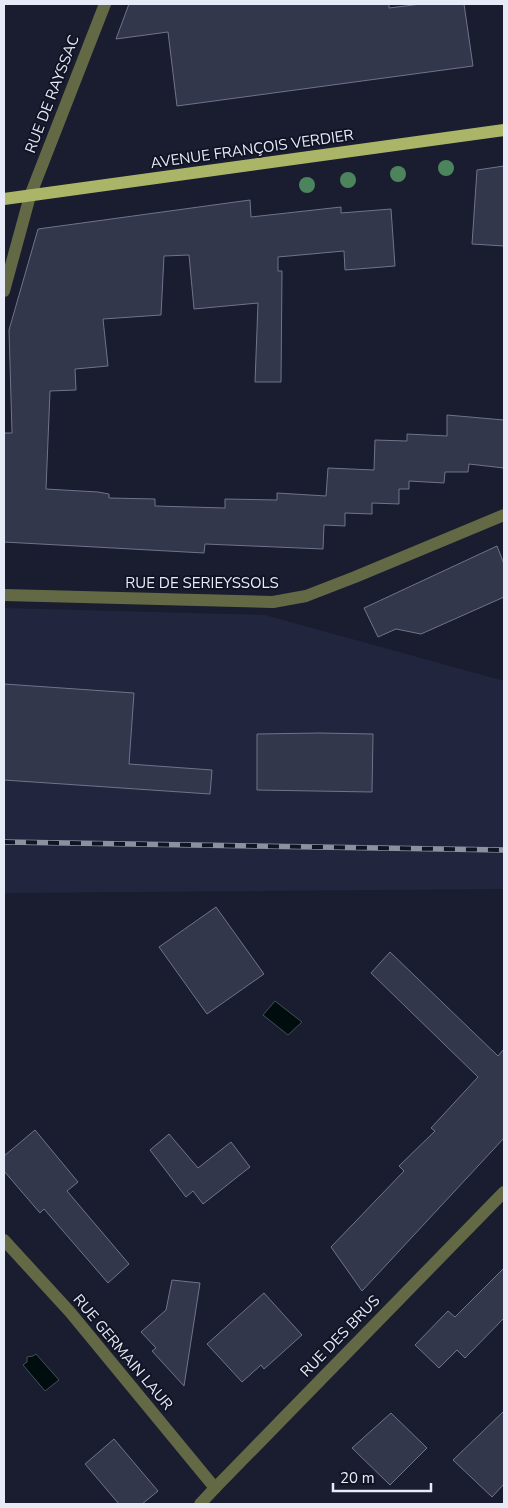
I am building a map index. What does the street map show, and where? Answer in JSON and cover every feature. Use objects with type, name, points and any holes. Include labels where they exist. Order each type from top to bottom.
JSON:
[{"type":"main road","name":"AVENUE FRANÇOIS VERDIER","points":[[4,199],[504,130]]},
{"type":"street","name":"RUE DE RAYSSAC","points":[[30,196],[105,4]]},
{"type":"street","points":[[4,291],[30,196]]},
{"type":"street","name":"RUE DE SERIEYSSOLS","points":[[4,595],[272,602],[306,596],[355,578],[504,515]]},
{"type":"street","name":"RUE DES BRUS","points":[[200,1504],[504,1192]]},
{"type":"street","name":"RUE GERMAIN LAUR","points":[[4,1240],[70,1312],[215,1488]]},
{"type":"shaded area","points":[[4,608],[265,615],[504,681],[504,889],[4,893]]},
{"type":"shaded area","points":[[275,1001],[302,1022],[288,1035],[263,1015]]},
{"type":"shaded area","points":[[36,1354],[59,1380],[45,1391],[23,1365],[27,1362],[27,1357]]},
{"type":"building","points":[[129,4],[389,4],[389,8],[421,4],[464,4],[473,66],[177,106],[168,32],[116,39]]},
{"type":"building","points":[[504,166],[504,246],[472,244],[477,170]]},
{"type":"building","points":[[250,200],[251,217],[341,207],[341,213],[391,209],[395,266],[345,270],[344,251],[278,257],[278,271],[282,271],[281,382],[255,382],[258,303],[194,309],[189,255],[164,256],[161,315],[103,319],[108,366],[75,369],[76,390],[50,391],[46,489],[98,492],[109,494],[109,498],[155,499],[155,506],[225,508],[225,499],[277,500],[277,493],[326,496],[328,468],[374,470],[375,440],[407,441],[407,434],[447,436],[447,415],[504,420],[504,468],[469,464],[468,472],[445,472],[444,483],[409,481],[409,489],[399,489],[399,504],[372,503],[372,514],[345,513],[345,526],[324,525],[323,549],[205,544],[204,553],[4,542],[4,433],[12,433],[9,330],[38,229]]},
{"type":"building","points":[[497,546],[504,564],[504,597],[421,634],[396,629],[378,637],[364,608]]},
{"type":"building","points":[[4,684],[134,693],[129,764],[212,770],[210,794],[4,780]]},
{"type":"building","points":[[257,734],[373,734],[372,792],[257,790]]},
{"type":"building","points":[[216,907],[264,974],[207,1014],[159,947]]},
{"type":"building","points":[[390,952],[498,1056],[504,1049],[504,1138],[362,1291],[331,1247],[404,1171],[399,1166],[435,1131],[431,1128],[478,1077],[371,973]]},
{"type":"building","points":[[35,1130],[78,1182],[67,1191],[129,1264],[108,1283],[44,1209],[40,1213],[4,1171],[4,1156]]},
{"type":"building","points":[[169,1134],[198,1168],[231,1142],[250,1167],[203,1204],[193,1191],[186,1197],[150,1150]]},
{"type":"building","points":[[504,1268],[504,1318],[465,1358],[457,1350],[439,1368],[415,1345],[448,1311],[455,1317]]},
{"type":"building","points":[[172,1280],[200,1283],[184,1386],[152,1351],[156,1348],[141,1332],[166,1310]]},
{"type":"building","points":[[264,1293],[302,1335],[264,1369],[261,1365],[242,1382],[207,1344]]},
{"type":"building","points":[[504,1411],[504,1484],[492,1497],[453,1460]]},
{"type":"building","points":[[391,1413],[427,1448],[390,1485],[352,1448]]},
{"type":"building","points":[[114,1439],[158,1491],[142,1504],[119,1504],[85,1464]]},
{"type":"railway","points":[[4,842],[504,850]]}]
